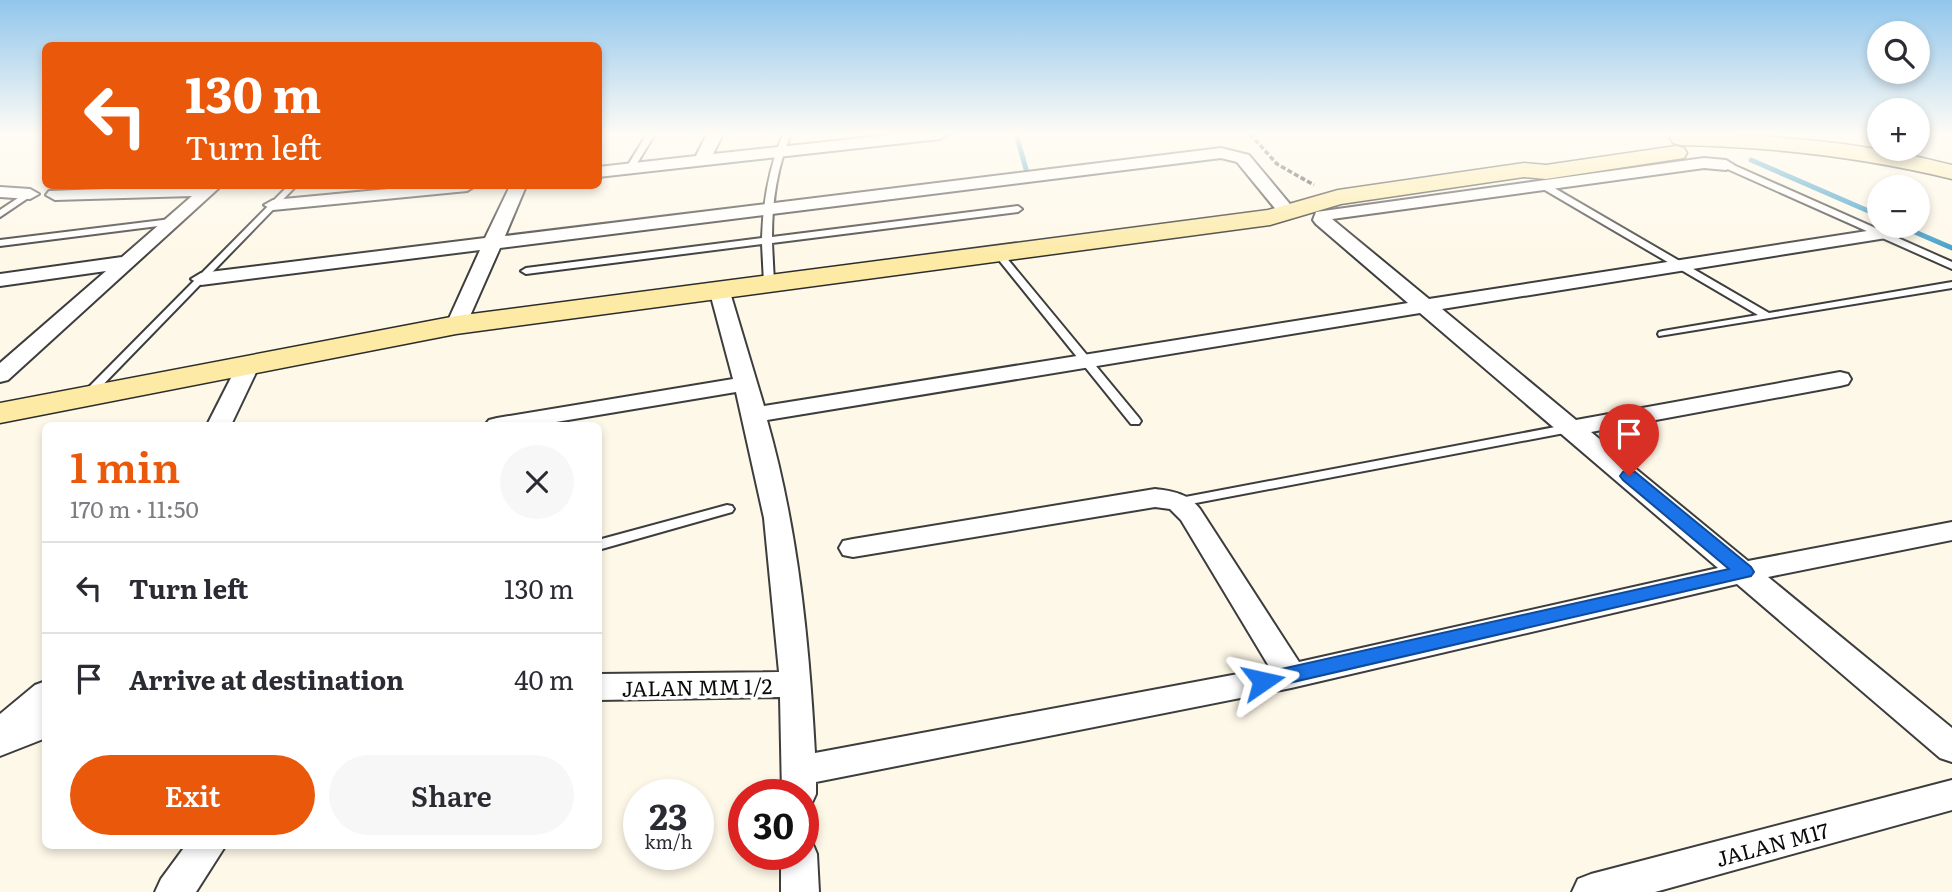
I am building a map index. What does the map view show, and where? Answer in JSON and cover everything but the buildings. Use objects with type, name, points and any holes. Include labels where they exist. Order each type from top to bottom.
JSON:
[{"type":"street","points":[[201,279],[1035,176]]},
{"type":"street","points":[[1257,176],[1287,213]]},
{"type":"street","points":[[1536,176],[1322,216],[1322,220],[1952,748]]},
{"type":"street","points":[[0,413],[456,325],[1287,213],[1338,197],[1549,176]]},
{"type":"street","points":[[55,195],[189,189]]},
{"type":"street","points":[[0,375],[210,189]]},
{"type":"street","points":[[273,205],[436,189]]},
{"type":"street","points":[[456,325],[517,189]]},
{"type":"street","points":[[0,192],[30,194]]},
{"type":"street","points":[[754,415],[1088,363],[1677,264],[1867,236]]},
{"type":"street","points":[[2,281],[127,262]]},
{"type":"street","points":[[719,289],[743,384],[754,415],[779,526],[796,684],[798,779]]},
{"type":"street","points":[[220,422],[249,364]]},
{"type":"street","points":[[1571,428],[1840,379]]},
{"type":"street","points":[[515,422],[743,384]]},
{"type":"street","points":[[853,548],[1155,498],[1180,502],[1191,514],[1291,676]]},
{"type":"street","points":[[816,779],[1291,676],[1745,572],[1952,531]]},
{"type":"street","name":"JALAN MM 1/2","points":[[602,687],[796,684]]},
{"type":"street","points":[[0,733],[42,697]]},
{"type":"street","points":[[0,742],[42,726]]},
{"type":"street","name":"JALAN M17","points":[[1591,892],[1952,795]]},
{"type":"street","points":[[174,892],[205,849]]},
{"type":"street","points":[[799,870],[800,892]]},
{"type":"lane","points":[[769,283],[766,243],[774,176]]},
{"type":"lane","points":[[1748,176],[1867,228]]},
{"type":"lane","points":[[1532,177],[1767,316]]},
{"type":"lane","points":[[85,397],[289,189]]},
{"type":"lane","points":[[0,214],[30,194]]},
{"type":"lane","points":[[526,271],[766,243],[1018,209]]},
{"type":"lane","points":[[0,243],[171,222]]},
{"type":"lane","points":[[1889,238],[1952,267]]},
{"type":"lane","points":[[997,252],[1135,421]]},
{"type":"lane","points":[[1663,334],[1952,285]]},
{"type":"lane","points":[[1180,502],[1571,428]]},
{"type":"lane","points":[[602,544],[727,509]]},
{"type":"path","points":[[1298,176],[1338,197]]},
{"type":"waterway","points":[[1787,176],[1867,210]]},
{"type":"waterway","points":[[1929,238],[1952,248]]},
{"type":"route","points":[[1263,681],[1745,572],[1629,476]]}]
